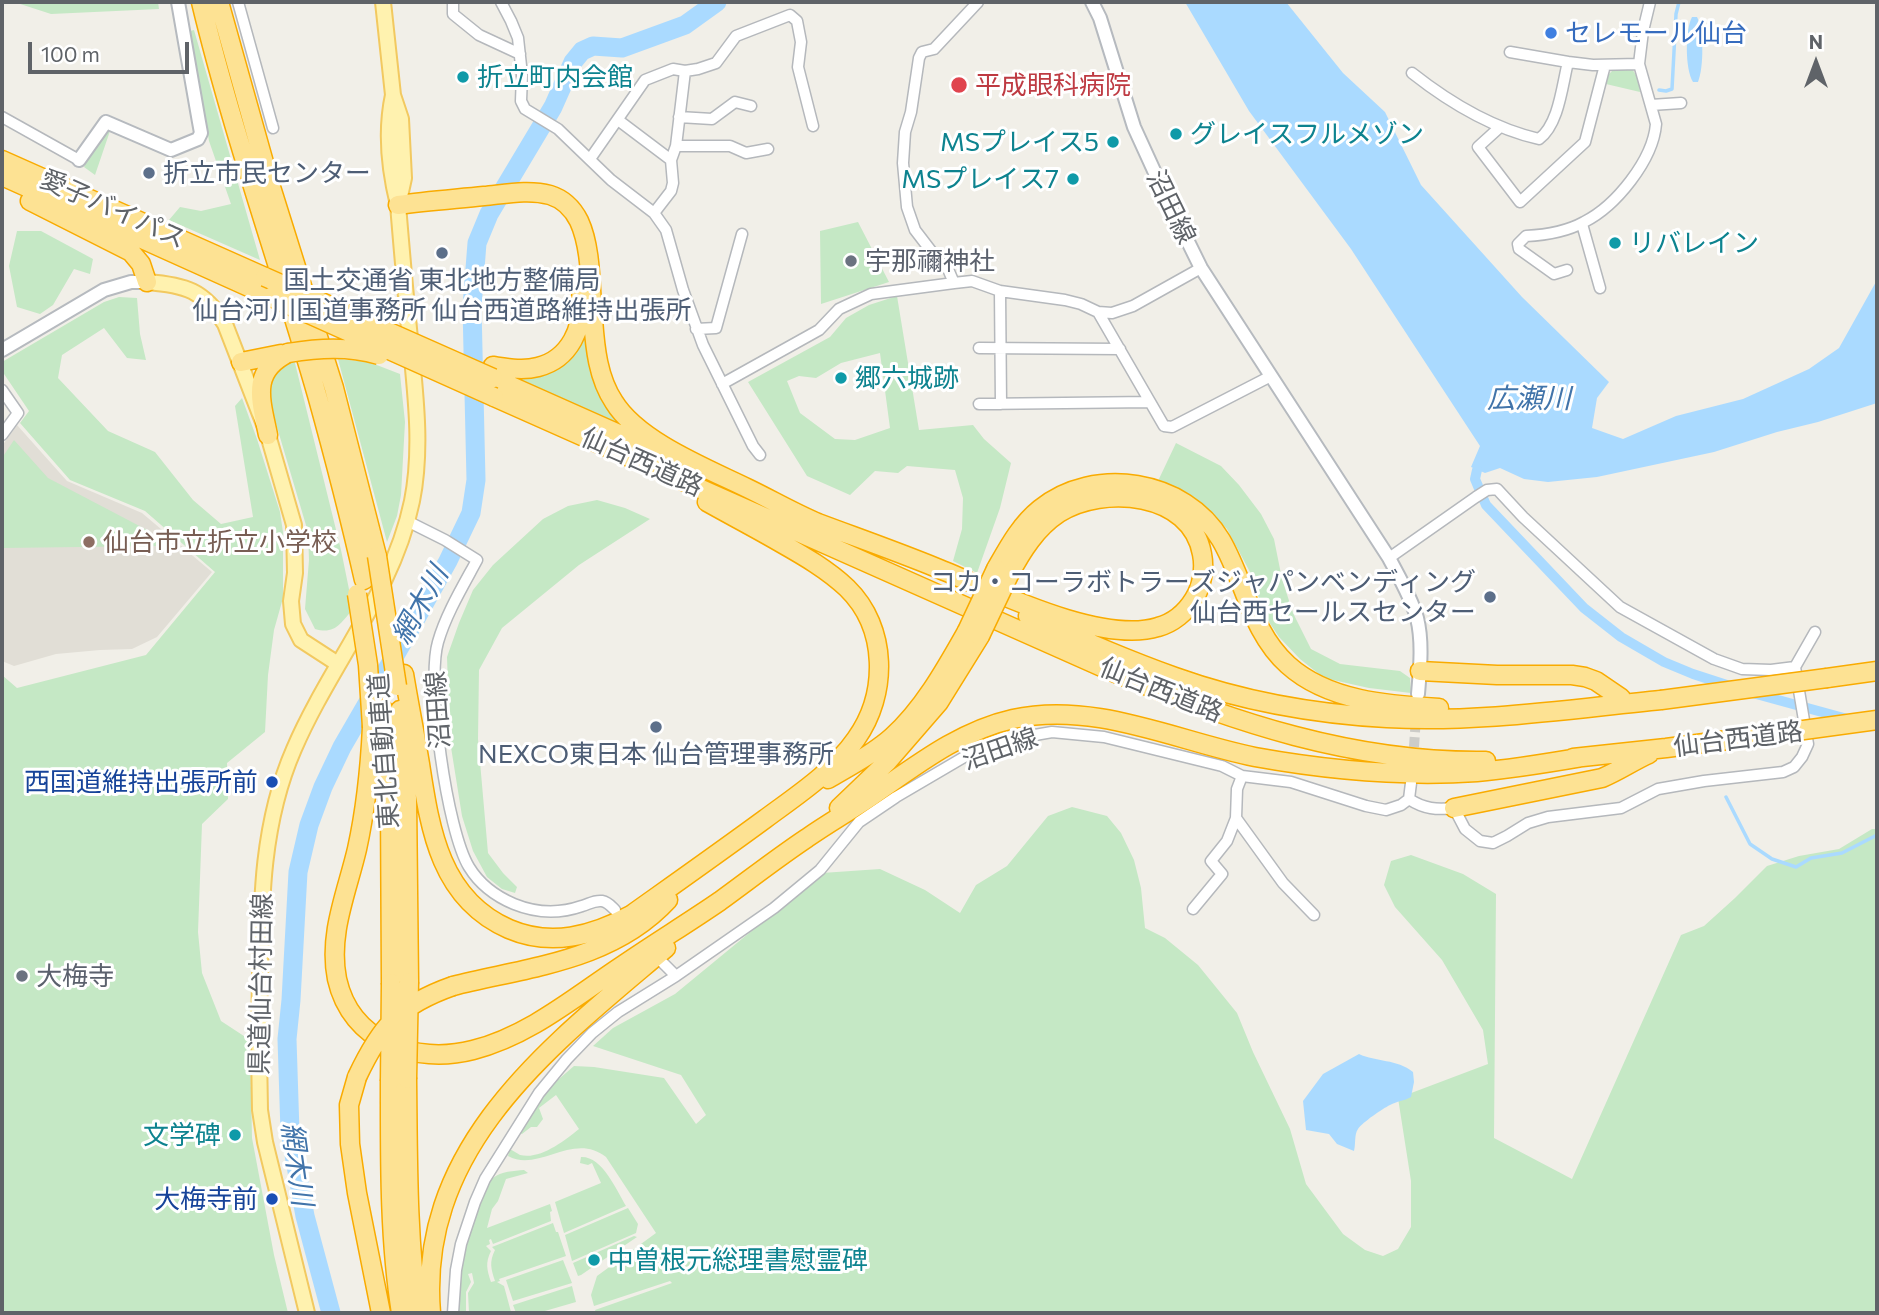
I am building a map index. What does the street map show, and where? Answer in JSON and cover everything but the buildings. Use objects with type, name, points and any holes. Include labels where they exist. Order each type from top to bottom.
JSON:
[{"type":"highway","points":[[201,2],[231,116],[337,469],[340,520],[360,587],[373,727],[367,800],[338,918],[335,962],[338,980],[352,1014],[382,1041],[400,1049],[426,1055],[452,1055],[475,1050],[520,1032],[719,902],[808,837],[917,765],[972,733],[995,724],[1040,715],[1089,716],[1258,757],[1344,769],[1417,773],[1474,772],[1583,757]]},
{"type":"highway","points":[[219,2],[267,171],[334,388],[396,629],[400,680],[434,839],[453,883],[482,914],[521,934],[567,938],[589,934],[631,915],[786,804],[845,753],[857,738],[873,706],[878,689],[879,657],[872,627],[858,601],[831,575],[797,552],[667,481],[494,397]]},
{"type":"highway","name":"愛子バイパス","points":[[2,160],[355,318],[435,344],[493,372]]},
{"type":"highway","name":"愛子バイパス","points":[[2,176],[494,397]]},
{"type":"highway","points":[[2,186],[131,252],[141,264],[147,282]]},
{"type":"highway","points":[[398,205],[462,202],[540,193],[561,200],[575,214],[586,242],[598,360],[606,389],[621,413],[645,434],[687,459],[814,521],[1044,611],[1112,629],[1143,630],[1170,623],[1192,603],[1198,591],[1203,563],[1202,550],[1197,537],[1187,524],[1160,505],[1125,496],[1108,496],[1073,505],[1056,515],[1003,572]]},
{"type":"highway","points":[[493,372],[538,367],[551,362],[576,337],[582,313],[576,244],[566,220],[552,206],[517,197]]},
{"type":"highway","points":[[241,362],[288,352],[333,348],[362,350],[468,386]]},
{"type":"highway","points":[[268,435],[262,380],[269,365],[288,352]]},
{"type":"highway","name":"仙台西道路","points":[[493,372],[814,521],[1121,656],[1177,678],[1280,705],[1388,718],[1503,716],[1877,671]]},
{"type":"highway","name":"仙台西道路","points":[[494,397],[1170,696],[1221,715],[1324,744],[1428,759],[1480,761],[1583,757],[1877,720]]},
{"type":"highway","points":[[808,837],[887,762],[939,702],[1003,572],[1015,537],[1027,522],[1055,499],[1091,485],[1132,484],[1168,494],[1190,507],[1209,524],[1221,540],[1258,625],[1276,653],[1289,666],[1321,687],[1383,703],[1470,709],[1661,697]]},
{"type":"highway","name":"東北自動車道","points":[[360,587],[383,709],[400,983]]},
{"type":"highway","points":[[786,804],[862,759],[895,734],[973,634]]},
{"type":"highway","points":[[1420,671],[1572,675],[1596,681],[1621,698]]},
{"type":"highway","name":"東北自動車道","points":[[400,680],[407,798],[398,1080],[391,1191],[401,1313]]},
{"type":"highway","points":[[1454,808],[1602,778],[1646,755],[1666,748]]},
{"type":"highway","points":[[381,1313],[357,1193],[350,1144],[349,1105],[357,1077],[375,1041],[385,1027],[416,1001],[453,986],[555,964],[627,934],[663,906],[696,869]]},
{"type":"highway","points":[[430,1313],[431,1271],[436,1236],[453,1183],[475,1138],[516,1084],[541,1057],[719,902]]},
{"type":"highway","name":"東北自動車道","points":[[398,1080],[418,1313]]},
{"type":"main road","name":"県道仙台村田線","points":[[307,1313],[265,1142],[260,1110],[262,889],[274,804],[284,771],[301,733],[394,560],[407,522],[415,485],[417,428],[398,205],[404,178],[401,119],[393,94],[383,2]]},
{"type":"main road","points":[[147,282],[179,286],[194,292],[207,299],[225,324],[268,435],[295,525],[295,573],[291,601],[293,624],[302,640],[338,664]]},
{"type":"street","points":[[2,117],[79,160],[106,122],[171,150],[198,139],[199,122],[178,2]]},
{"type":"street","points":[[238,2],[273,128]]},
{"type":"street","points":[[453,2],[453,15],[479,35],[520,54]]},
{"type":"street","points":[[501,2],[518,38],[522,101],[525,109],[558,129],[611,180],[654,213],[666,230],[696,329],[753,446],[761,455]]},
{"type":"street","points":[[954,283],[948,269],[915,230],[907,207],[903,163],[905,132],[922,52],[934,49],[978,2]]},
{"type":"street","name":"沼田線","points":[[1092,2],[1100,18],[1134,127],[1201,268],[1389,558],[1408,593],[1417,618],[1420,639],[1418,694]]},
{"type":"street","points":[[1567,270],[1554,274],[1519,249],[1518,244],[1526,236],[1552,234],[1582,224],[1602,212],[1638,171],[1656,133],[1656,124],[1639,64],[1650,2]]},
{"type":"street","points":[[590,159],[645,80],[673,69],[685,71],[716,63],[736,36],[790,15],[797,21],[801,42],[798,67],[813,125]]},
{"type":"street","points":[[1510,52],[1568,62],[1639,64]]},
{"type":"street","points":[[1412,73],[1440,95],[1481,118],[1539,139],[1547,133],[1554,121],[1568,62]]},
{"type":"street","points":[[1500,127],[1478,147],[1520,202],[1585,142],[1605,65]]},
{"type":"street","points":[[654,213],[671,191],[673,183],[671,160],[676,146],[685,71]]},
{"type":"street","points":[[679,117],[712,119],[735,102],[751,106]]},
{"type":"street","points":[[1651,104],[1681,103]]},
{"type":"street","points":[[618,120],[671,160]]},
{"type":"street","points":[[676,146],[730,146],[746,153],[768,149]]},
{"type":"street","points":[[1582,224],[1600,288]]},
{"type":"street","points":[[696,329],[716,328],[741,234]]},
{"type":"street","points":[[722,384],[819,330],[839,309],[871,294],[972,281],[1000,291],[1065,300],[1098,312],[1112,313],[1133,306],[1201,268]]},
{"type":"street","points":[[2,350],[104,290],[131,282],[147,282]]},
{"type":"street","points":[[1000,291],[1002,404]]},
{"type":"street","points":[[1098,312],[1164,426],[1172,427],[1271,376]]},
{"type":"street","points":[[979,348],[1119,349]]},
{"type":"street","points":[[2,390],[18,413],[2,435]]},
{"type":"street","points":[[979,404],[1150,402]]},
{"type":"street","points":[[1389,558],[1476,497],[1487,490],[1497,489],[1619,607],[1714,659],[1742,668],[1796,669]]},
{"type":"street","name":"沼田線","points":[[407,522],[445,540],[477,560],[446,621],[435,658],[441,759],[460,848],[477,879],[489,891],[517,905],[551,912],[602,901],[608,902],[615,910]]},
{"type":"street","points":[[1411,783],[1409,799],[1420,807],[1438,810],[1454,808],[1465,830],[1480,841],[1493,843],[1528,823],[1548,817],[1621,808],[1658,789],[1783,772],[1794,767],[1808,744],[1796,669],[1815,632]]},
{"type":"street","name":"沼田線","points":[[453,1313],[453,1292],[459,1257],[475,1202],[485,1179],[539,1093],[567,1059],[618,1013],[774,908],[820,870],[859,822],[971,753],[1012,739],[1052,732],[1104,737],[1222,766],[1242,776],[1291,782],[1366,806],[1386,810],[1409,799]]},
{"type":"street","points":[[1193,909],[1222,874],[1211,861],[1227,841],[1236,818],[1237,789],[1242,776]]},
{"type":"street","points":[[1236,818],[1275,873],[1314,915]]},
{"type":"street","points":[[663,963],[676,976]]},
{"type":"shaded area","name":"仙台市立折立小学校","points":[[17,425],[67,481],[142,513],[212,572],[157,637],[132,649],[56,654],[14,666],[2,661],[2,446]]},
{"type":"green space","points":[[14,2],[158,2],[159,9],[51,14]]},
{"type":"green space","points":[[194,30],[260,260],[169,220],[180,207],[201,211],[231,204],[209,141],[190,31]]},
{"type":"green space","points":[[1630,67],[1637,78],[1640,92],[1606,84],[1608,75],[1615,68]]},
{"type":"green space","points":[[110,131],[95,175],[84,167],[87,157],[105,132]]},
{"type":"green space","points":[[858,222],[889,282],[821,304],[820,231]]},
{"type":"green space","points":[[17,231],[41,231],[93,259],[90,274],[74,269],[53,305],[40,314],[17,307],[9,266]]},
{"type":"green space","points":[[897,296],[919,430],[973,425],[984,439],[1011,463],[1000,508],[977,573],[953,561],[962,529],[963,498],[955,470],[907,466],[898,473],[875,471],[850,495],[807,476],[748,382],[830,337],[846,318],[869,305]],"holes":[[[880,353],[890,428],[855,440],[835,439],[800,413],[787,381],[799,376],[816,378],[841,363]]]},
{"type":"green space","points":[[119,297],[137,298],[140,334],[146,360],[127,358],[104,328],[62,355],[58,378],[108,431],[155,452],[193,500],[221,524],[253,517],[235,406],[242,398],[280,512],[283,532],[283,598],[274,630],[265,732],[227,763],[228,799],[202,824],[198,932],[202,973],[221,1021],[250,1040],[252,1138],[288,1313],[2,1313],[2,675],[17,688],[146,655],[215,572],[145,511],[70,480],[20,423],[29,411],[2,371],[2,362],[104,302]]},
{"type":"green space","points":[[588,327],[630,429],[511,376],[535,376]]},
{"type":"green space","points":[[294,359],[353,609],[337,626],[328,630],[315,629],[305,609],[308,532],[269,400],[271,379],[280,363]]},
{"type":"green space","points":[[338,359],[369,362],[400,374],[405,422],[401,495],[397,516],[387,542]]},
{"type":"green space","points":[[14,440],[48,478],[149,531],[158,546],[2,548],[2,458]]},
{"type":"green space","points":[[1176,443],[1221,466],[1261,514],[1274,539],[1282,579],[1293,613],[1311,649],[1340,664],[1400,671],[1410,678],[1411,693],[1369,688],[1324,678],[1300,659],[1279,637],[1265,616],[1250,572],[1227,529],[1204,506],[1172,486],[1158,481]]},
{"type":"green space","points":[[597,500],[650,519],[579,565],[502,628],[479,670],[478,739],[488,853],[517,887],[515,893],[502,889],[487,877],[473,851],[462,816],[450,741],[447,657],[473,590],[493,565],[543,519],[568,506]]},
{"type":"green space","points":[[1072,807],[1107,816],[1121,833],[1134,860],[1141,888],[1145,928],[1165,938],[1198,965],[1237,1013],[1290,1129],[1306,1184],[1343,1234],[1365,1250],[1383,1256],[1398,1249],[1411,1227],[1411,1181],[1398,1098],[1488,1064],[1483,1030],[1442,960],[1395,907],[1384,885],[1391,861],[1411,855],[1463,874],[1496,894],[1494,1138],[1572,1179],[1681,935],[1704,926],[1767,866],[1799,856],[1839,849],[1872,829],[1877,829],[1877,1313],[596,1313],[595,1310],[672,1283],[670,1281],[594,1306],[591,1295],[597,1276],[656,1233],[606,1157],[594,1150],[581,1148],[532,1160],[508,1156],[510,1149],[528,1156],[544,1152],[579,1129],[556,1095],[539,1108],[543,1119],[537,1127],[531,1127],[522,1134],[518,1133],[552,1085],[574,1066],[664,1078],[696,1124],[706,1115],[681,1075],[593,1046],[613,1028],[675,994],[822,873],[880,869],[925,890],[960,913],[976,885],[1007,866],[1048,816]]},
{"type":"green space","points":[[581,1157],[589,1158],[602,1168],[626,1206],[564,1233],[555,1202],[601,1183],[592,1163],[580,1163]]},
{"type":"green space","points":[[524,1170],[528,1173],[506,1179],[492,1209],[487,1228],[550,1204],[551,1221],[493,1244],[491,1239],[489,1240],[490,1244],[486,1246],[491,1251],[487,1266],[491,1282],[495,1281],[491,1266],[495,1250],[492,1247],[553,1223],[566,1256],[499,1279],[497,1282],[504,1286],[511,1312],[509,1313],[469,1313],[468,1293],[474,1283],[472,1273],[468,1274],[471,1282],[466,1292],[466,1313],[458,1313],[464,1256],[485,1189],[496,1176]]},
{"type":"green space","points":[[628,1208],[638,1224],[636,1233],[572,1261],[565,1235]]},
{"type":"green space","points":[[637,1237],[578,1276],[573,1263]]},
{"type":"green space","points":[[563,1260],[572,1283],[513,1301],[506,1280]]},
{"type":"green space","points":[[572,1286],[576,1302],[538,1313],[516,1313],[513,1305]]},
{"type":"water","name":"広瀬川","points":[[1185,2],[1286,2],[1343,73],[1385,112],[1421,185],[1522,297],[1609,382],[1597,398],[1592,428],[1623,439],[1676,416],[1743,399],[1809,369],[1839,348],[1877,280],[1877,403],[1714,452],[1597,477],[1548,482],[1524,479],[1500,468],[1485,473],[1471,467],[1480,446],[1351,249],[1249,111]]},
{"type":"water","points":[[1692,17],[1697,17],[1702,40],[1698,82],[1693,82],[1690,76],[1687,59],[1688,31]]},
{"type":"water","points":[[1359,1054],[1407,1068],[1413,1072],[1414,1082],[1411,1097],[1387,1107],[1360,1126],[1354,1151],[1337,1144],[1329,1134],[1306,1130],[1303,1101],[1323,1074]]},
{"type":"waterway","name":"網木川","points":[[331,1313],[305,1216],[290,1132],[287,1039],[298,872],[309,825],[342,747],[448,561],[471,513],[476,480],[472,307],[477,243],[489,214],[553,107],[573,62],[582,51],[593,46],[622,48],[685,25],[717,2]]},
{"type":"waterway","points":[[1659,90],[1672,89],[1679,2]]},
{"type":"waterway","points":[[1477,470],[1475,479],[1486,505],[1584,608],[1621,637],[1664,662],[1733,687]]},
{"type":"waterway","points":[[1749,692],[1851,720]]},
{"type":"waterway","points":[[1726,797],[1750,844],[1772,859],[1796,867],[1811,858],[1842,853],[1877,835]]},
{"type":"tunnel","points":[[1413,762],[1416,717]]},
{"type":"place","name":"セレモール仙台","points":[[1551,33]]},
{"type":"place","name":"折立町内会館","points":[[463,77]]},
{"type":"place","name":"平成眼科病院","points":[[959,85]]},
{"type":"place","name":"グレイスフルメゾン","points":[[1176,134]]},
{"type":"place","name":"MSプレイス5","points":[[1113,142]]},
{"type":"place","name":"折立市民センター","points":[[149,173]]},
{"type":"place","name":"MSプレイス7","points":[[1073,179]]},
{"type":"place","name":"リバレイン","points":[[1615,243]]},
{"type":"place","name":"国土交通省 東北地方整備局 仙台河川国道事務所 仙台西道路維持出張所","points":[[442,253]]},
{"type":"place","name":"宇那禰神社","points":[[851,261]]},
{"type":"place","name":"郷六城跡","points":[[841,378]]},
{"type":"place","name":"仙台市立折立小学校","points":[[89,542]]},
{"type":"place","name":"コカ・コーラボトラーズジャパンベンディング 仙台西セールスセンター","points":[[1490,597]]},
{"type":"place","name":"NEXCO東日本 仙台管理事務所","points":[[656,727]]},
{"type":"place","name":"西国道維持出張所前","points":[[272,782]]},
{"type":"place","name":"大梅寺","points":[[22,976]]},
{"type":"place","name":"文学碑","points":[[235,1135]]},
{"type":"place","name":"大梅寺前","points":[[272,1199]]},
{"type":"place","name":"中曽根元総理書慰霊碑","points":[[594,1260]]}]
